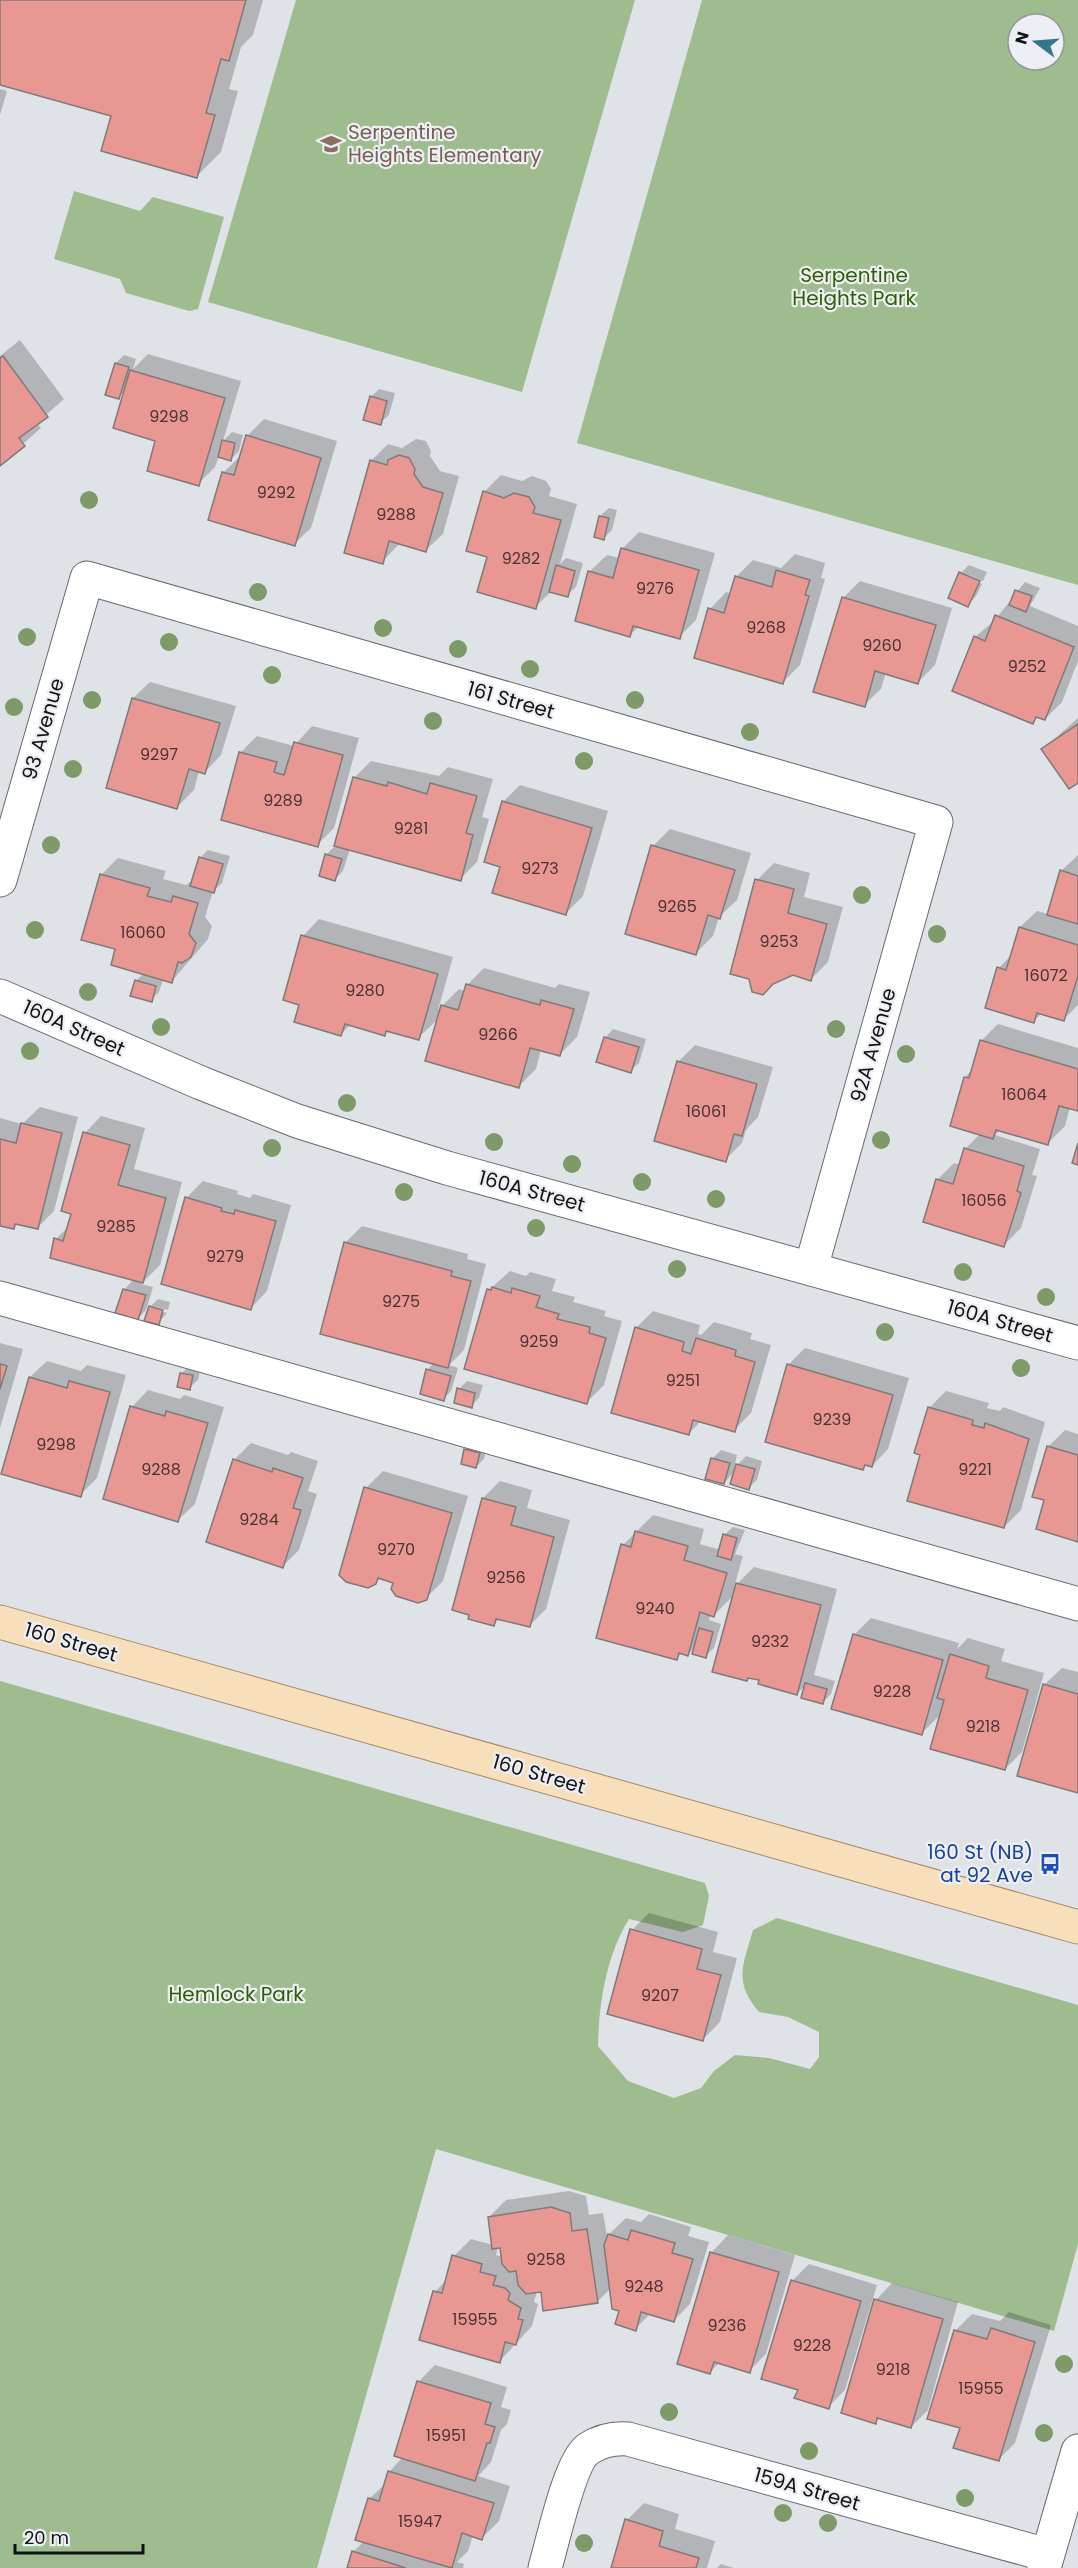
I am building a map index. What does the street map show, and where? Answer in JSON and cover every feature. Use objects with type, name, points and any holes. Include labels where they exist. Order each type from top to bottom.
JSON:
[{"type":"main road","name":"160 Street","points":[[0,1622],[1078,1927]]},
{"type":"street","name":"161 Street","points":[[87,578],[936,822]]},
{"type":"street","name":"93 Avenue","points":[[0,880],[87,578]]},
{"type":"street","name":"92A Avenue","points":[[810,1268],[936,822]]},
{"type":"street","name":"160A Street","points":[[0,996],[201,1083],[297,1121],[447,1168],[1078,1343]]},
{"type":"street","points":[[0,1298],[1078,1604]]},
{"type":"street","name":"159A Street","points":[[545,2568],[575,2466],[587,2449],[610,2438],[628,2439],[1046,2562]]},
{"type":"street","points":[[1046,2562],[1078,2451]]},
{"type":"green space","points":[[296,0],[635,0],[522,392],[208,302]]},
{"type":"green space","name":"Serpentine Heights Park","points":[[702,0],[1078,0],[1078,585],[577,443]]},
{"type":"green space","points":[[74,191],[140,211],[153,197],[224,217],[198,309],[189,311],[126,293],[120,279],[54,259]]},
{"type":"green space","name":"Hemlock Park","points":[[0,1681],[705,1883],[709,1896],[703,1925],[683,1932],[629,1919],[609,1964],[602,1997],[598,2046],[628,2081],[674,2098],[701,2088],[714,2071],[735,2055],[769,2058],[810,2069],[819,2057],[819,2032],[788,2017],[759,2012],[751,2001],[743,1982],[742,1973],[753,1930],[777,1918],[1078,2005],[1078,2244],[1054,2331],[436,2149],[317,2568],[0,2568]]},
{"type":"building","points":[[0,0],[246,0],[229,61],[221,59],[206,113],[215,115],[197,178],[101,151],[111,116],[0,85]]},
{"type":"building","points":[[3,356],[48,417],[19,438],[25,446],[0,466],[0,358]]},
{"type":"building","points":[[115,363],[129,367],[119,399],[105,395]]},
{"type":"building","points":[[130,370],[225,398],[199,486],[147,471],[155,441],[113,428]]},
{"type":"building","points":[[370,396],[387,401],[381,425],[363,420]]},
{"type":"building","points":[[246,435],[321,458],[295,546],[208,520],[222,472],[234,475]]},
{"type":"building","points":[[222,440],[235,443],[231,461],[218,457]]},
{"type":"building","points":[[399,455],[409,458],[415,469],[414,474],[423,487],[443,493],[426,552],[389,541],[383,564],[344,553],[370,460],[387,465],[388,460]]},
{"type":"building","points":[[483,491],[504,498],[514,493],[529,497],[535,507],[533,513],[561,520],[536,609],[477,592],[487,557],[466,551]]},
{"type":"building","points":[[599,516],[609,518],[604,540],[594,537]]},
{"type":"building","points":[[621,548],[699,570],[680,639],[633,626],[630,637],[575,621],[588,571],[613,578]]},
{"type":"building","points":[[556,565],[575,571],[568,597],[549,592]]},
{"type":"building","points":[[776,570],[810,580],[805,595],[809,596],[783,684],[694,658],[708,608],[724,613],[735,576],[772,587]]},
{"type":"building","points":[[959,572],[980,581],[968,607],[948,598]]},
{"type":"building","points":[[1015,590],[1032,596],[1026,612],[1009,605]]},
{"type":"building","points":[[842,597],[936,625],[918,684],[875,671],[865,707],[813,692]]},
{"type":"building","points":[[995,615],[1074,647],[1045,720],[1036,717],[1033,724],[952,691],[974,636],[985,641]]},
{"type":"building","points":[[132,698],[220,723],[205,774],[189,769],[177,809],[106,788]]},
{"type":"building","points":[[1078,724],[1078,783],[1069,789],[1041,749]]},
{"type":"building","points":[[294,742],[343,755],[318,847],[221,820],[239,752],[277,762],[274,772],[284,775]]},
{"type":"building","points":[[353,777],[387,786],[388,782],[427,794],[430,783],[477,796],[466,833],[473,835],[461,881],[334,846]]},
{"type":"building","points":[[502,801],[592,828],[566,915],[492,893],[500,867],[484,862]]},
{"type":"building","points":[[651,845],[735,870],[720,919],[708,915],[696,955],[625,934]]},
{"type":"building","points":[[325,854],[342,859],[335,881],[319,876]]},
{"type":"building","points":[[199,857],[223,864],[214,893],[190,886]]},
{"type":"building","points":[[1060,870],[1078,876],[1078,924],[1047,915]]},
{"type":"building","points":[[100,874],[150,888],[147,896],[171,902],[173,896],[198,903],[189,934],[196,943],[191,957],[182,963],[178,962],[172,983],[111,965],[115,949],[81,940]]},
{"type":"building","points":[[755,879],[794,889],[788,913],[827,924],[811,981],[793,975],[773,984],[763,995],[752,992],[749,979],[730,974]]},
{"type":"building","points":[[1019,927],[1078,945],[1078,976],[1064,1021],[1037,1013],[1034,1023],[985,1008],[997,967],[1006,970]]},
{"type":"building","points":[[301,935],[438,974],[419,1040],[386,1031],[385,1036],[345,1024],[341,1036],[294,1022],[299,1005],[283,1000]]},
{"type":"building","points":[[135,980],[156,986],[152,1002],[130,996]]},
{"type":"building","points":[[466,984],[540,1005],[541,1000],[574,1009],[560,1056],[530,1048],[519,1088],[425,1061],[441,1005],[458,1010]]},
{"type":"building","points":[[604,1037],[639,1047],[631,1073],[596,1062]]},
{"type":"building","points":[[980,1040],[1078,1069],[1078,1111],[1059,1106],[1048,1145],[996,1130],[993,1139],[950,1126],[964,1077],[969,1078]]},
{"type":"building","points":[[677,1061],[757,1084],[742,1136],[734,1134],[726,1162],[654,1141]]},
{"type":"building","points":[[21,1123],[62,1133],[38,1229],[15,1224],[14,1229],[0,1226],[0,1139],[16,1143]]},
{"type":"building","points":[[83,1132],[130,1145],[118,1185],[166,1198],[143,1283],[50,1258],[54,1238],[63,1241],[71,1214],[61,1211]]},
{"type":"building","points":[[1078,1143],[1078,1165],[1072,1163]]},
{"type":"building","points":[[964,1148],[1024,1166],[1017,1191],[1021,1193],[1004,1247],[923,1222],[936,1179],[953,1184]]},
{"type":"building","points":[[185,1197],[222,1208],[221,1211],[234,1214],[235,1210],[276,1221],[251,1310],[161,1284]]},
{"type":"building","points":[[344,1242],[452,1271],[451,1276],[471,1281],[448,1368],[320,1334]]},
{"type":"building","points":[[492,1287],[511,1293],[512,1288],[540,1296],[536,1307],[559,1314],[557,1319],[590,1327],[589,1333],[606,1338],[587,1404],[464,1369],[487,1289],[491,1290]]},
{"type":"building","points":[[123,1289],[146,1295],[138,1320],[115,1313]]},
{"type":"building","points":[[149,1306],[163,1310],[159,1325],[144,1321]]},
{"type":"building","points":[[635,1327],[684,1342],[682,1351],[691,1354],[696,1338],[736,1350],[735,1356],[755,1362],[735,1432],[693,1420],[689,1435],[611,1413]]},
{"type":"building","points":[[0,1364],[7,1366],[0,1389]]},
{"type":"building","points":[[787,1364],[893,1395],[872,1467],[865,1465],[863,1470],[765,1442]]},
{"type":"building","points":[[426,1369],[451,1376],[444,1401],[420,1394]]},
{"type":"building","points":[[180,1373],[193,1375],[190,1390],[177,1387]]},
{"type":"building","points":[[29,1377],[67,1388],[69,1381],[110,1392],[81,1497],[1,1474]]},
{"type":"building","points":[[457,1388],[475,1393],[472,1408],[454,1403]]},
{"type":"building","points":[[130,1406],[165,1416],[166,1411],[208,1423],[178,1522],[103,1499]]},
{"type":"building","points":[[928,1407],[973,1420],[972,1425],[984,1428],[985,1423],[1029,1439],[1004,1528],[907,1501],[920,1455],[914,1453]]},
{"type":"building","points":[[1047,1446],[1078,1455],[1078,1542],[1036,1529],[1044,1500],[1032,1497]]},
{"type":"building","points":[[464,1449],[480,1453],[476,1468],[461,1464]]},
{"type":"building","points":[[711,1458],[730,1463],[724,1484],[705,1479]]},
{"type":"building","points":[[233,1459],[272,1472],[273,1468],[303,1478],[293,1508],[301,1510],[283,1568],[206,1542]]},
{"type":"building","points":[[736,1464],[755,1469],[749,1490],[730,1484]]},
{"type":"building","points":[[364,1487],[452,1513],[427,1600],[418,1603],[396,1596],[391,1589],[393,1583],[378,1578],[376,1584],[368,1588],[346,1582],[339,1575]]},
{"type":"building","points":[[482,1498],[516,1507],[511,1525],[554,1537],[530,1627],[496,1619],[494,1626],[468,1619],[469,1615],[452,1610]]},
{"type":"building","points":[[635,1531],[688,1546],[684,1560],[727,1573],[714,1617],[700,1612],[688,1656],[679,1653],[677,1660],[596,1638],[621,1544],[631,1547]]},
{"type":"building","points":[[723,1534],[737,1538],[731,1560],[717,1556]]},
{"type":"building","points":[[736,1583],[821,1605],[797,1695],[758,1684],[759,1680],[748,1678],[747,1681],[712,1672]]},
{"type":"building","points":[[699,1628],[713,1632],[706,1658],[692,1654]]},
{"type":"building","points":[[853,1634],[943,1660],[922,1735],[831,1709]]},
{"type":"building","points":[[950,1654],[989,1666],[986,1678],[1028,1690],[1005,1770],[930,1749],[944,1700],[937,1698]]},
{"type":"building","points":[[805,1683],[827,1689],[823,1704],[801,1698]]},
{"type":"building","points":[[1043,1684],[1078,1694],[1078,1793],[1017,1776]]},
{"type":"building","points":[[630,1929],[702,1949],[697,1969],[721,1975],[703,2041],[607,2014]]},
{"type":"building","points":[[551,2207],[570,2213],[572,2231],[587,2229],[598,2303],[543,2311],[541,2292],[526,2294],[518,2285],[516,2271],[509,2272],[502,2264],[500,2248],[492,2249],[488,2217]]},
{"type":"building","points":[[631,2230],[675,2243],[672,2253],[693,2259],[674,2322],[641,2312],[636,2331],[615,2324],[619,2311],[612,2309],[604,2245],[608,2234],[628,2240]]},
{"type":"building","points":[[710,2252],[779,2272],[750,2373],[714,2362],[710,2374],[677,2364]]},
{"type":"building","points":[[452,2255],[482,2264],[480,2272],[496,2276],[493,2285],[505,2288],[510,2293],[508,2300],[521,2308],[518,2319],[523,2320],[516,2345],[505,2342],[500,2363],[419,2340],[433,2291],[442,2293]]},
{"type":"building","points":[[791,2280],[861,2301],[829,2409],[794,2398],[798,2390],[761,2379]]},
{"type":"building","points":[[874,2299],[943,2319],[911,2428],[877,2418],[876,2424],[841,2413]]},
{"type":"building","points":[[991,2328],[1035,2342],[999,2461],[953,2448],[960,2428],[927,2419],[954,2330],[987,2339]]},
{"type":"building","points":[[417,2381],[491,2403],[485,2424],[495,2427],[490,2443],[487,2443],[475,2481],[394,2456]]},
{"type":"building","points":[[388,2471],[494,2503],[482,2540],[462,2533],[452,2568],[355,2540],[368,2498],[379,2501]]},
{"type":"building","points":[[625,2519],[663,2531],[659,2546],[699,2558],[696,2568],[611,2568]]},
{"type":"building","points":[[352,2551],[406,2568],[347,2568]]},
{"type":"place","name":"Serpentine Heights Elementary","points":[[331,144]]},
{"type":"place","name":"160 St (NB) at 92 Ave","points":[[1050,1864]]}]
